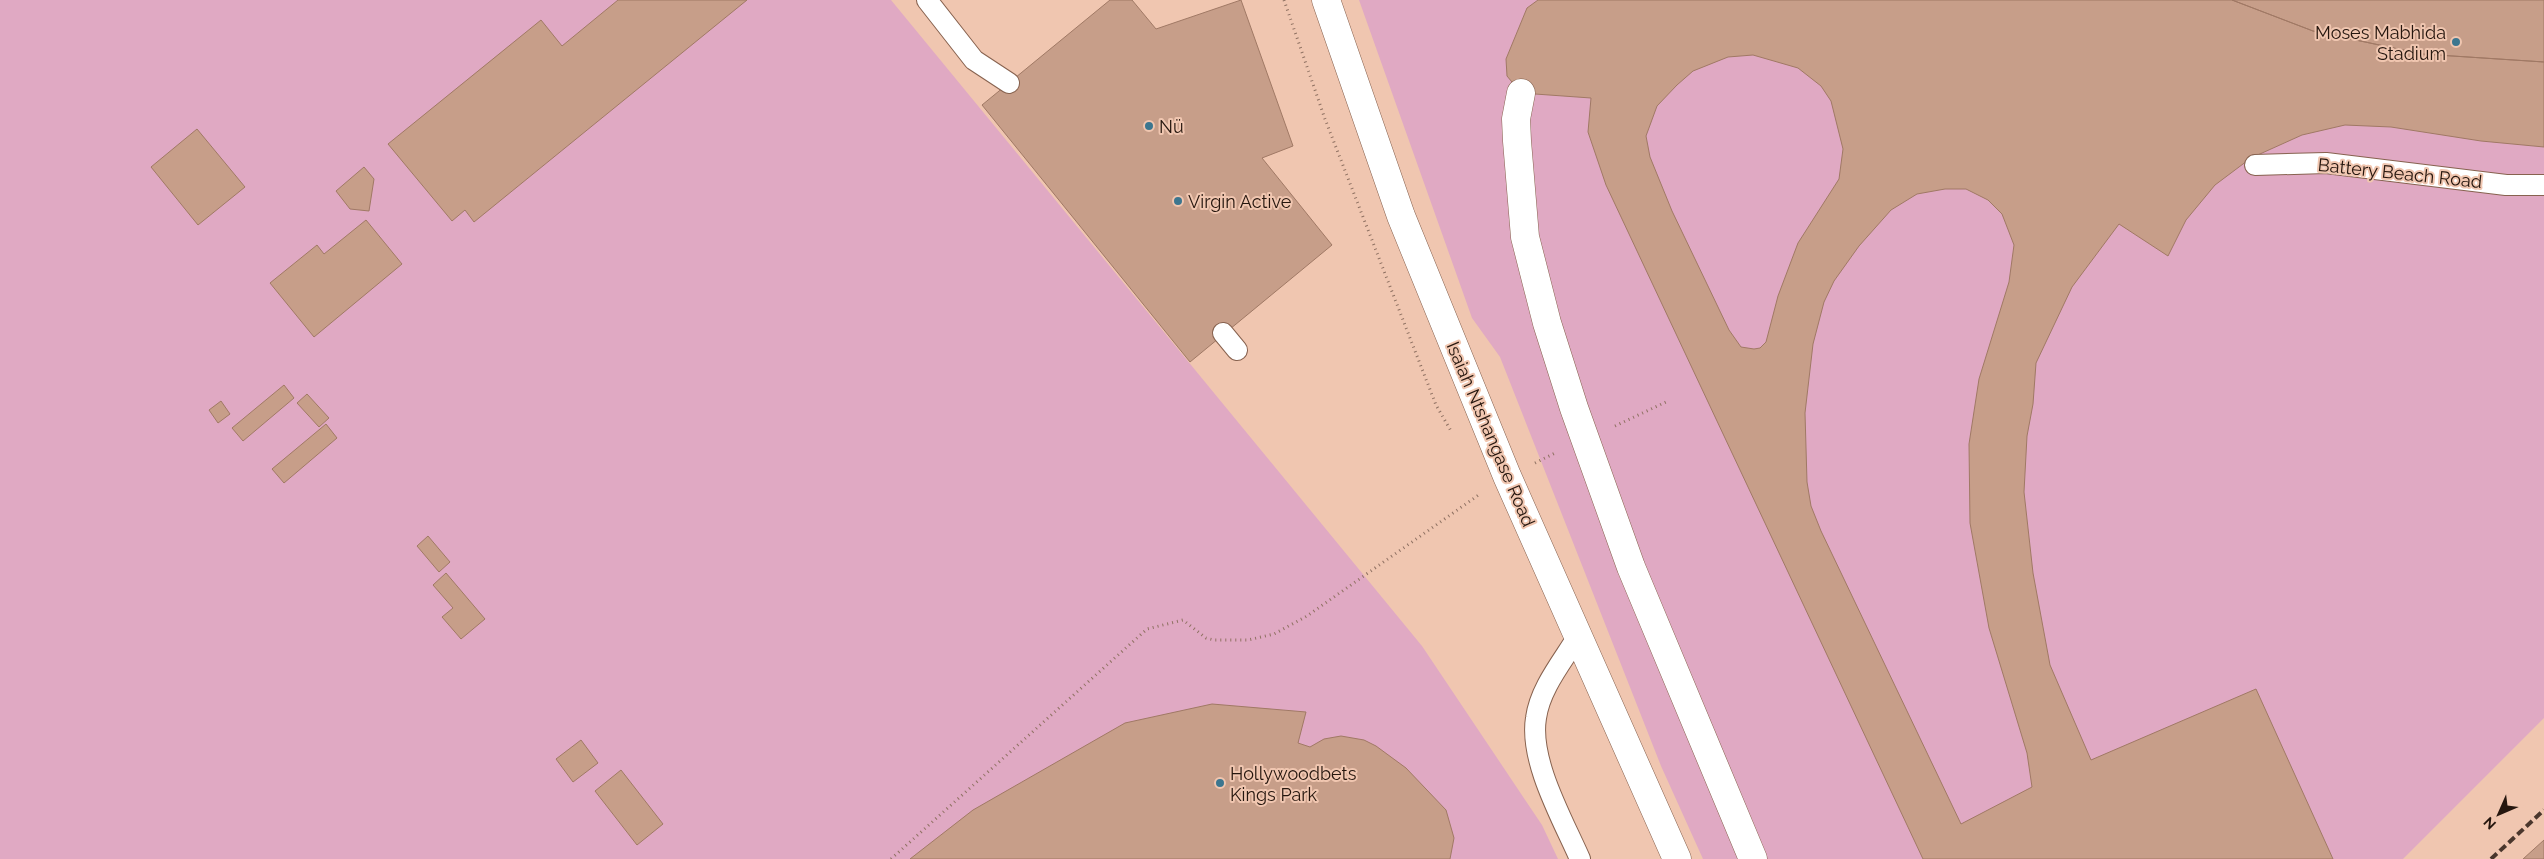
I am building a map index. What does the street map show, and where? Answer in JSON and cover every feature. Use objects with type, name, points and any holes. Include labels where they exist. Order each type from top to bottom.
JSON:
[{"type":"street","name":"Isaiah Ntshangase Road","points":[[1326,0],[1401,216],[1507,476],[1677,859]]},
{"type":"street","points":[[1521,93],[1516,119],[1516,134],[1525,237],[1547,322],[1585,439],[1631,567],[1753,859]]},
{"type":"lane","points":[[927,0],[964,48],[980,64],[1009,83]]},
{"type":"lane","name":"Battery Beach Road","points":[[2255,165],[2326,163],[2506,185],[2544,185]]},
{"type":"lane","points":[[1223,333],[1237,350]]},
{"type":"lane","points":[[1578,636],[1547,685],[1536,717],[1535,745],[1549,786],[1580,859]]},
{"type":"path","points":[[891,859],[1147,629],[1182,620],[1206,638],[1214,640],[1248,640],[1274,634],[1307,616],[1507,476],[1668,402]]},
{"type":"shaded area","points":[[0,0],[891,0],[1422,646],[1542,825],[1558,859],[0,859]]},
{"type":"shaded area","points":[[1359,0],[2544,0],[2544,718],[2403,859],[1703,859],[1661,766],[1500,357],[1472,318]]},
{"type":"building","points":[[618,0],[747,0],[474,222],[465,210],[452,221],[388,144],[541,20],[562,46]]},
{"type":"building","name":"Virgin Active","points":[[1110,0],[1132,0],[1156,29],[1241,0],[1293,146],[1262,158],[1332,245],[1190,362],[982,105]]},
{"type":"building","points":[[1538,0],[2232,0],[2313,31],[2422,54],[2544,62],[2544,147],[2481,141],[2391,127],[2345,125],[2302,135],[2251,158],[2215,185],[2186,220],[2168,256],[2119,224],[2072,287],[2036,363],[2033,404],[2027,436],[2024,492],[2033,573],[2050,665],[2091,760],[2256,689],[2333,859],[1923,859],[1606,185],[1588,132],[1591,98],[1521,93],[1507,76],[1506,59],[1527,8]],"holes":[[[1753,55],[1798,68],[1821,86],[1831,101],[1843,149],[1839,179],[1798,243],[1778,296],[1766,342],[1760,348],[1754,349],[1741,347],[1729,330],[1672,211],[1650,157],[1646,136],[1657,106],[1693,71],[1728,57]],[[1945,189],[1966,189],[1988,200],[2002,214],[2014,245],[2009,282],[1979,379],[1969,444],[1970,523],[1989,628],[2027,753],[2032,787],[1961,824],[1821,531],[1811,506],[1807,482],[1805,413],[1813,344],[1824,302],[1834,281],[1859,246],[1891,210],[1917,194]]]},
{"type":"building","name":"Moses Mabhida Stadium","points":[[2232,0],[2544,0],[2544,62],[2422,54],[2313,31]]},
{"type":"building","points":[[197,129],[245,187],[198,225],[151,167]]},
{"type":"building","points":[[364,167],[374,179],[369,211],[350,209],[336,191]]},
{"type":"building","points":[[366,220],[402,264],[314,337],[270,283],[317,245],[324,254]]},
{"type":"building","points":[[284,385],[294,398],[243,441],[232,428]]},
{"type":"building","points":[[307,394],[329,418],[319,427],[297,403]]},
{"type":"building","points":[[221,401],[230,414],[218,423],[209,410]]},
{"type":"building","points":[[326,424],[337,438],[284,483],[272,469]]},
{"type":"building","points":[[428,536],[450,562],[439,572],[417,546]]},
{"type":"building","points":[[446,573],[485,619],[461,639],[442,617],[453,608],[433,585]]},
{"type":"building","name":"Hollywoodbets Kings Park","points":[[1212,704],[1306,712],[1298,743],[1310,747],[1324,739],[1341,736],[1364,740],[1376,746],[1406,768],[1446,810],[1454,838],[1450,859],[910,859],[973,810],[1125,723]]},
{"type":"building","points":[[581,740],[598,763],[573,782],[556,759]]},
{"type":"building","points":[[621,770],[663,824],[637,845],[595,791]]},
{"type":"building","points":[[2544,840],[2544,859],[2523,859]]},
{"type":"railway","points":[[2491,859],[2544,810]]},
{"type":"place","name":"Moses Mabhida Stadium","points":[[2456,42]]},
{"type":"place","name":"Nü","points":[[1149,126]]},
{"type":"place","name":"Virgin Active","points":[[1178,201]]},
{"type":"place","name":"Hollywoodbets Kings Park","points":[[1220,783]]}]
